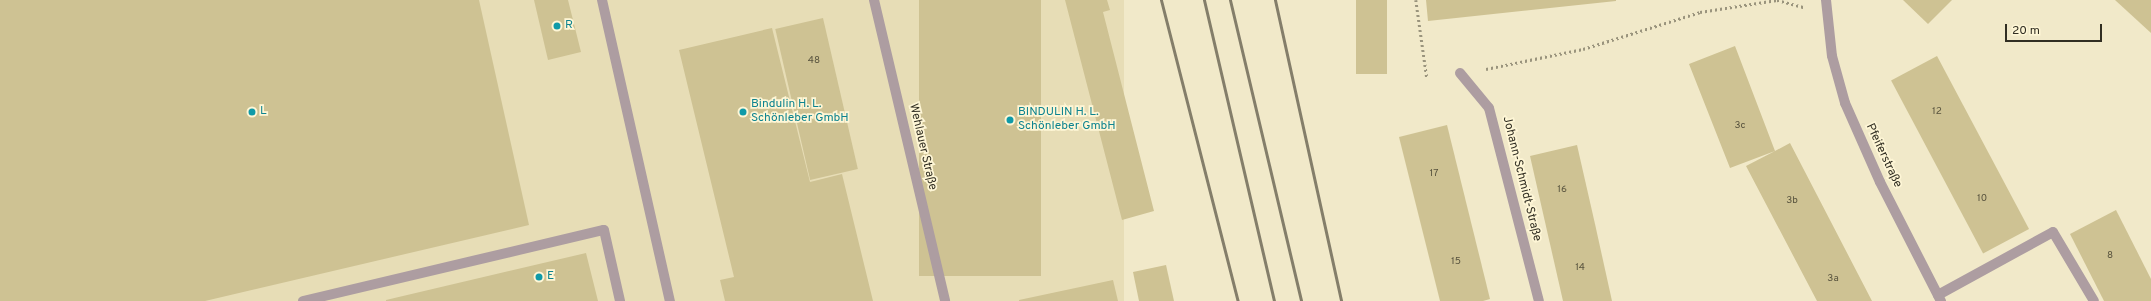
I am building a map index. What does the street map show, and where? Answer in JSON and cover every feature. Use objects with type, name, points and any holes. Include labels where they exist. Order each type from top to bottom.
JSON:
[{"type":"street","points":[[602,0],[670,301]]},
{"type":"street","name":"Wehlauer Straße","points":[[874,0],[945,301]]},
{"type":"street","name":"Pfeiferstraße","points":[[1826,0],[1832,56],[1845,103],[1880,182],[1940,298]]},
{"type":"street","name":"Pfeiferstraße","points":[[1828,13],[1831,0]]},
{"type":"street","name":"Johann-Schmidt-Straße","points":[[1460,73],[1489,108],[1539,301]]},
{"type":"street","points":[[303,301],[604,230],[620,301]]},
{"type":"street","points":[[1940,298],[2053,232],[2094,301]]},
{"type":"path","points":[[1416,0],[1427,78]]},
{"type":"path","points":[[1460,73],[1521,64],[1583,49],[1700,12],[1777,0],[1828,13]]},
{"type":"path","points":[[1793,0],[1794,4]]},
{"type":"shaded area","points":[[0,0],[1124,0],[1124,301],[0,301]]},
{"type":"building","name":"L","points":[[0,0],[479,0],[529,225],[205,301],[0,301]]},
{"type":"building","name":"R","points":[[534,0],[568,0],[581,52],[548,60]]},
{"type":"building","name":"BINDULIN H. L. Schönleber GmbH","points":[[919,0],[1041,0],[1041,276],[919,276]]},
{"type":"building","points":[[1065,0],[1107,0],[1110,10],[1103,12],[1154,211],[1122,220]]},
{"type":"building","points":[[1356,0],[1387,0],[1387,74],[1356,74]]},
{"type":"building","points":[[1426,0],[1616,0],[1616,1],[1428,21]]},
{"type":"building","points":[[1903,0],[1952,0],[1928,24]]},
{"type":"building","points":[[2115,0],[2151,0],[2151,33]]},
{"type":"building","points":[[823,18],[858,169],[810,180],[775,29]]},
{"type":"building","name":"Bindulin H. L. Schönleber GmbH","points":[[772,28],[810,182],[842,174],[873,301],[725,301],[720,280],[734,277],[679,50]]},
{"type":"building","points":[[1735,46],[1775,151],[1730,168],[1689,64]]},
{"type":"building","points":[[1937,56],[2029,229],[1983,253],[1891,80]]},
{"type":"building","points":[[1447,125],[1490,299],[1483,301],[1440,301],[1399,137]]},
{"type":"building","points":[[1790,143],[1872,301],[1817,301],[1746,166]]},
{"type":"building","points":[[1577,145],[1612,301],[1563,301],[1530,156]]},
{"type":"building","points":[[2116,210],[2151,279],[2151,301],[2104,301],[2070,234]]},
{"type":"building","name":"E","points":[[586,253],[598,301],[386,301],[386,300]]},
{"type":"building","points":[[1166,265],[1174,301],[1139,301],[1133,272]]},
{"type":"building","points":[[1113,280],[1118,301],[1019,301],[1019,300]]},
{"type":"railway","points":[[1161,0],[1238,301]]},
{"type":"railway","points":[[1204,0],[1274,301]]},
{"type":"railway","points":[[1230,0],[1301,301]]},
{"type":"railway","points":[[1275,0],[1341,301]]},
{"type":"place","name":"R","points":[[557,26]]},
{"type":"place","name":"L","points":[[252,112]]},
{"type":"place","name":"Bindulin H. L. Schönleber GmbH","points":[[743,112]]},
{"type":"place","name":"BINDULIN H. L. Schönleber GmbH","points":[[1010,120]]},
{"type":"place","name":"E","points":[[539,277]]}]
